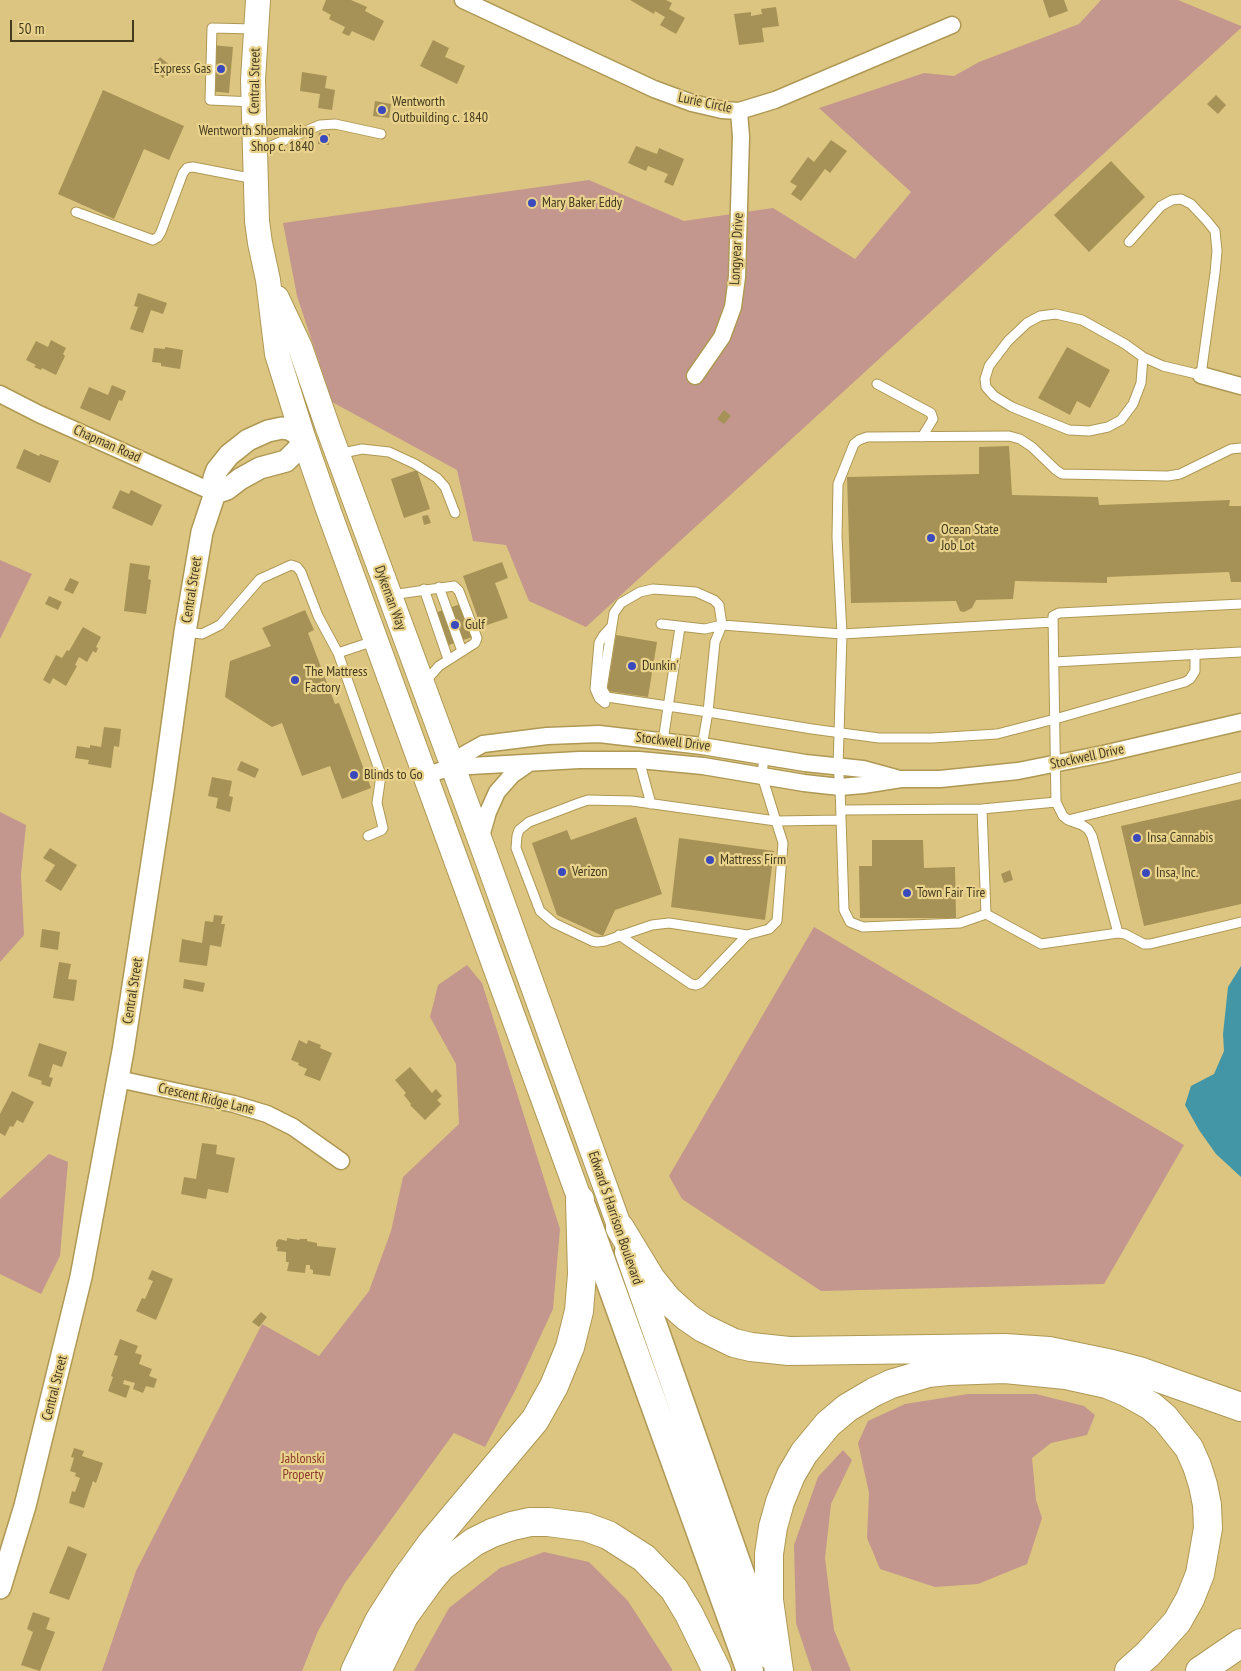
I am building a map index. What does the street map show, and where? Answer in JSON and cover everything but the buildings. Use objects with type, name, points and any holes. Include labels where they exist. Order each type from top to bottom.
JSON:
[{"type":"highway","points":[[356,1671],[379,1621],[405,1580],[431,1544],[534,1420],[554,1386],[570,1347],[580,1304],[582,1274],[580,1200]]},
{"type":"highway","points":[[620,1228],[651,1279],[668,1300],[687,1318],[702,1328],[734,1343],[751,1347],[789,1351],[1005,1348],[1049,1351],[1098,1360],[1130,1369],[1241,1407]]},
{"type":"highway","points":[[777,1671],[769,1600],[769,1554],[773,1527],[780,1502],[791,1475],[804,1453],[828,1424],[847,1408],[891,1384],[928,1373],[955,1370],[1005,1369],[1066,1375],[1107,1384],[1126,1392],[1151,1406],[1165,1418],[1188,1448],[1197,1466],[1204,1485],[1208,1528],[1200,1574],[1190,1599],[1176,1622],[1148,1654],[1129,1671]]},
{"type":"highway","points":[[377,1671],[404,1616],[442,1566],[474,1542],[492,1533],[512,1526],[548,1522],[586,1527],[608,1535],[644,1558],[674,1589],[718,1671]]},
{"type":"highway","points":[[1200,1671],[1241,1643]]},
{"type":"main road","name":"Central Street","points":[[258,0],[254,153],[260,243],[268,280],[277,354],[302,437]]},
{"type":"main road","name":"Central Street","points":[[268,280],[300,347],[328,428]]},
{"type":"main road","name":"Dykeman Way","points":[[328,428],[452,767]]},
{"type":"main road","name":"Dykeman Way","points":[[302,437],[424,776]]},
{"type":"main road","name":"Edward S Harrison Boulevard","points":[[452,767],[620,1228],[777,1671]]},
{"type":"main road","name":"Edward S Harrison Boulevard","points":[[424,776],[750,1671]]},
{"type":"street","name":"Lurie Circle","points":[[463,0],[654,89],[692,104],[722,110],[739,111],[775,100],[952,25]]},
{"type":"street","name":"Longyear Drive","points":[[695,376],[722,336],[733,307],[737,267],[741,137],[739,111]]},
{"type":"street","points":[[1201,374],[1241,386]]},
{"type":"street","name":"Chapman Road","points":[[0,394],[39,414],[215,493]]},
{"type":"street","points":[[215,493],[227,489],[260,468],[286,461],[298,449],[302,437],[328,428]]},
{"type":"street","name":"Central Street","points":[[0,1588],[25,1506],[81,1277],[118,1079],[153,860],[185,632],[200,539],[215,493],[213,487],[214,478],[230,455],[248,440],[268,430],[288,429],[302,437]]},
{"type":"street","name":"Stockwell Drive","points":[[424,776],[452,767],[579,760],[640,760],[702,766],[840,787],[900,779],[940,780],[980,776],[1056,764],[1241,722]]},
{"type":"street","name":"Stockwell Drive","points":[[452,767],[465,754],[484,744],[519,739],[599,734],[702,746],[838,767],[863,769],[900,779]]},
{"type":"street","points":[[480,840],[488,812],[497,792],[512,775],[528,764]]},
{"type":"street","name":"Crescent Ridge Lane","points":[[118,1079],[234,1104],[267,1114],[294,1127],[341,1161]]},
{"type":"lane","points":[[254,102],[210,100],[212,28],[256,29]]},
{"type":"lane","points":[[254,153],[320,125],[335,124],[381,134]]},
{"type":"lane","points":[[76,212],[153,240],[161,232],[183,173],[187,168],[193,167],[255,179]]},
{"type":"lane","points":[[1129,242],[1161,206],[1172,200],[1181,199],[1191,204],[1215,231],[1217,251],[1215,272],[1201,374],[1163,366],[1143,357],[1125,344],[1082,320],[1056,314],[1040,316],[1027,323],[1008,341],[989,366],[985,379],[986,388],[994,396],[1012,407],[1069,430],[1089,431],[1108,427],[1121,420],[1133,404],[1141,383],[1143,357]]},
{"type":"lane","points":[[878,384],[931,413],[933,419],[922,437]]},
{"type":"lane","points":[[1241,448],[1232,449],[1174,476],[1069,475],[1062,474],[1056,470],[1038,451],[1014,436],[867,437],[854,444],[838,484],[837,537],[842,634],[838,767],[844,910],[850,922],[863,927],[960,923],[986,914],[1041,944],[1118,933],[1131,936],[1144,944],[1150,944],[1241,922]]},
{"type":"lane","points":[[338,454],[362,449],[389,452],[414,464],[437,478],[445,487],[455,513]]},
{"type":"lane","points":[[185,632],[202,634],[220,625],[260,579],[291,565],[297,567],[302,572],[320,620],[338,653],[381,775],[377,803],[384,828],[368,836]]},
{"type":"lane","points":[[389,595],[450,585],[458,589],[477,638],[475,643],[439,666],[422,685]]},
{"type":"lane","points":[[439,587],[462,651]]},
{"type":"lane","points":[[702,746],[708,712],[715,642],[722,625],[719,605],[714,600],[696,592],[653,588],[635,594],[621,603],[614,613],[602,689],[604,694],[610,699],[708,712],[879,738],[940,738],[997,734],[1055,719],[1185,682],[1194,676],[1195,654]]},
{"type":"lane","points":[[424,590],[448,659]]},
{"type":"lane","points":[[1118,933],[1092,836],[1088,829],[1082,825],[1068,820],[1056,802],[1054,616],[1059,613],[1241,604]]},
{"type":"lane","points":[[662,624],[705,629],[722,625],[842,634],[1053,622]]},
{"type":"lane","points":[[663,741],[670,707],[680,627]]},
{"type":"lane","points":[[338,653],[376,641]]},
{"type":"lane","points":[[1054,662],[1241,652]]},
{"type":"lane","points":[[764,756],[762,776],[776,822],[784,843],[776,921],[769,929],[746,935],[669,923],[652,925],[605,941],[592,941],[554,923],[540,911],[516,848],[519,830],[529,822],[588,800],[632,801],[776,822],[841,820]]},
{"type":"lane","points":[[640,760],[651,804]]},
{"type":"lane","points":[[1068,820],[1241,777]]},
{"type":"lane","points":[[841,810],[982,809],[1056,802]]},
{"type":"lane","points":[[982,809],[986,914]]},
{"type":"lane","points":[[619,935],[696,986],[701,984],[746,935]]},
{"type":"green space","points":[[1101,0],[1178,0],[1241,26],[1241,28],[586,627],[529,601],[506,545],[473,541],[457,470],[332,402],[297,296],[283,223],[589,180],[684,221],[773,208],[855,259],[911,192],[819,108],[924,73],[954,76],[979,62],[1079,24]]},
{"type":"green space","points":[[0,560],[32,574],[0,639]]},
{"type":"green space","points":[[0,812],[26,825],[21,875],[24,935],[0,962]]},
{"type":"green space","points":[[814,927],[1184,1145],[1104,1284],[821,1291],[682,1199],[669,1176]]},
{"type":"green space","name":"Jablonski Property","points":[[467,965],[482,983],[560,1229],[553,1309],[516,1389],[485,1447],[454,1433],[345,1583],[318,1631],[302,1671],[102,1671],[136,1571],[262,1324],[319,1356],[369,1291],[391,1231],[403,1177],[459,1124],[456,1064],[430,1017],[438,985]]},
{"type":"green space","points":[[49,1154],[68,1162],[60,1256],[41,1294],[0,1274],[0,1199]]},
{"type":"green space","points":[[968,1394],[1036,1394],[1084,1406],[1095,1415],[1087,1435],[1051,1443],[1032,1458],[1036,1500],[1042,1518],[1027,1564],[978,1584],[935,1587],[880,1569],[867,1538],[869,1493],[858,1443],[868,1421],[905,1404]]},
{"type":"green space","points":[[843,1450],[852,1460],[831,1504],[825,1558],[834,1630],[851,1671],[812,1671],[796,1623],[794,1545],[818,1477]]},
{"type":"green space","points":[[544,1552],[589,1562],[628,1601],[672,1671],[414,1671],[449,1608],[500,1568]]},
{"type":"water","points":[[1241,966],[1241,1177],[1216,1154],[1199,1130],[1185,1105],[1191,1086],[1214,1074],[1224,1051],[1223,1034],[1228,987]]},
{"type":"place","name":"Express Gas","points":[[221,69]]},
{"type":"place","name":"Wentworth Outbuilding c. 1840","points":[[382,110]]},
{"type":"place","name":"Wentworth Shoemaking Shop c. 1840","points":[[324,139]]},
{"type":"place","name":"Mary Baker Eddy","points":[[532,203]]},
{"type":"place","name":"Ocean State Job Lot","points":[[931,538]]},
{"type":"place","name":"Gulf","points":[[455,625]]},
{"type":"place","name":"Dunkin'","points":[[632,666]]},
{"type":"place","name":"The Mattress Factory","points":[[295,680]]},
{"type":"place","name":"Blinds to Go","points":[[354,775]]},
{"type":"place","name":"Insa Cannabis","points":[[1137,838]]},
{"type":"place","name":"Mattress Firm","points":[[710,860]]},
{"type":"place","name":"Verizon","points":[[562,872]]},
{"type":"place","name":"Insa, Inc.","points":[[1146,873]]},
{"type":"place","name":"Town Fair Tire","points":[[907,893]]}]
